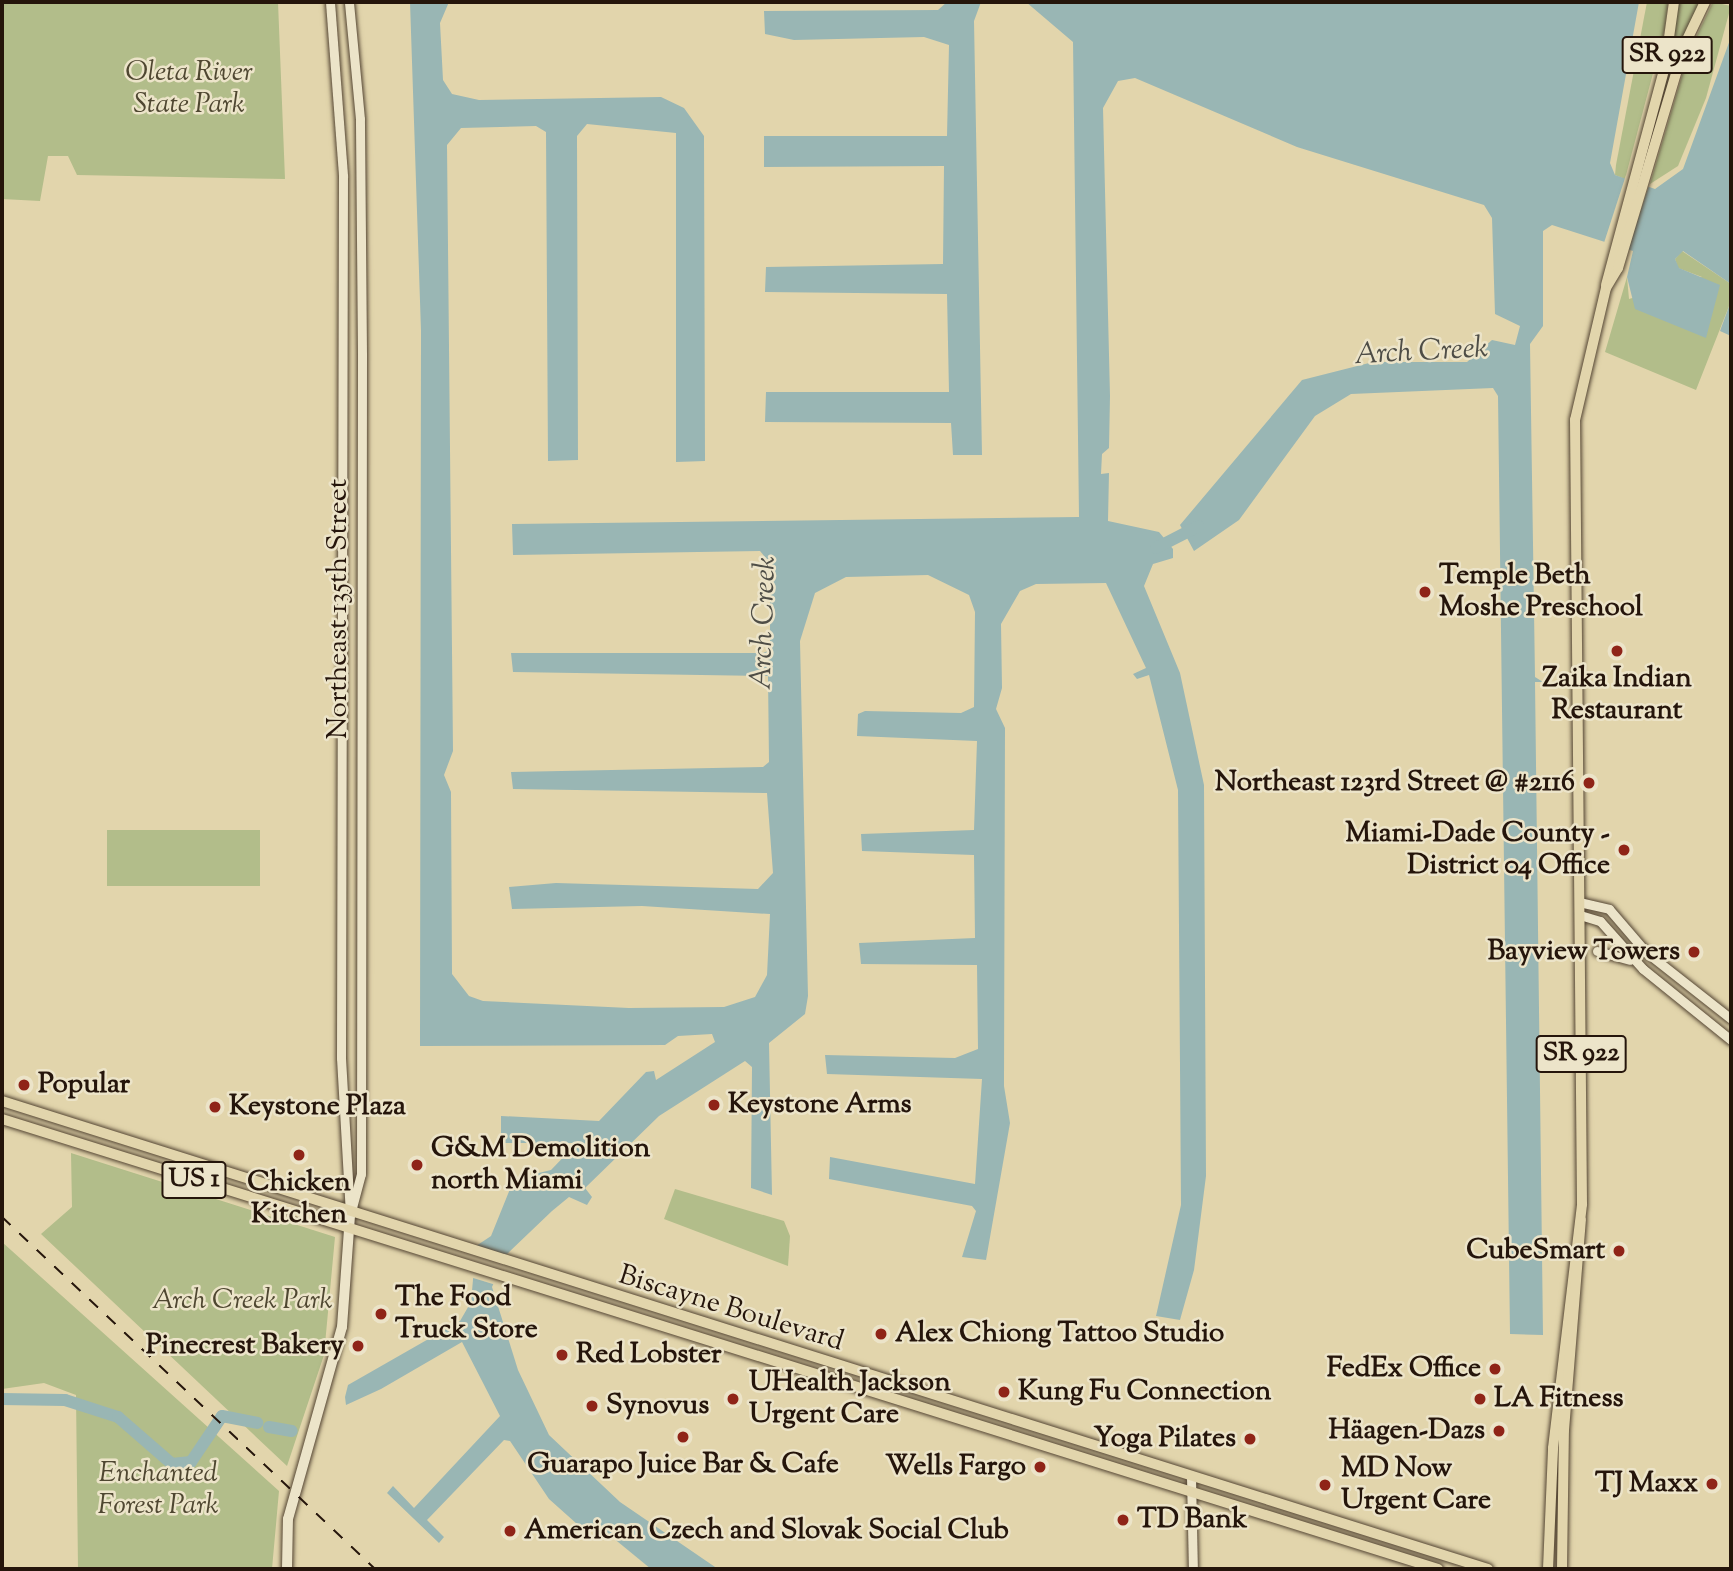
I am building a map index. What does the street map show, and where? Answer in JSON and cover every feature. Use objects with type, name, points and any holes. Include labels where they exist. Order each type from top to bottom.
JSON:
[{"type":"main road","name":"SR 922","points":[[1640,173],[1668,54],[1674,2]]},
{"type":"main road","name":"SR 922","points":[[1562,1569],[1561,1514],[1571,1364],[1569,1338],[1581,1220],[1574,428],[1606,288],[1640,173],[1684,46],[1705,2]]},
{"type":"main road","name":"Biscayne Boulevard","points":[[2,1101],[350,1215],[1488,1569]]},
{"type":"main road","points":[[38,1130],[43,1114]]},
{"type":"main road","name":"Biscayne Boulevard","points":[[2,1119],[498,1278],[1438,1569]]},
{"type":"main road","points":[[187,1178],[191,1161]]},
{"type":"main road","name":"Northeast 135th Street","points":[[287,1569],[289,1486],[335,1362],[350,1215]]},
{"type":"main road","name":"SR 922","points":[[1548,1564],[1549,1493],[1563,1349],[1569,1338]]},
{"type":"main road","points":[[1563,1349],[1571,1364]]},
{"type":"main road","points":[[1051,1450],[1083,1443]]},
{"type":"main road","points":[[1088,1460],[1123,1455]]},
{"type":"main road","points":[[1549,1493],[1561,1514]]},
{"type":"main road","points":[[1539,1569],[1548,1564]]},
{"type":"street","name":"Northeast 135th Street","points":[[330,2],[335,37],[343,286],[341,1058],[350,1215]]},
{"type":"street","name":"Northeast 135th Street","points":[[349,2],[354,37],[362,286],[361,1185],[350,1215]]},
{"type":"street","points":[[335,37],[354,37]]},
{"type":"street","points":[[343,286],[362,286]]},
{"type":"street","points":[[343,537],[362,538]]},
{"type":"street","points":[[343,801],[362,801]]},
{"type":"street","points":[[1580,902],[1607,907],[1646,952],[1731,1019]]},
{"type":"street","points":[[1580,915],[1600,921],[1643,969]]},
{"type":"street","points":[[1597,951],[1616,953],[1643,969],[1731,1040]]},
{"type":"street","points":[[1191,1477],[1193,1569]]},
{"type":"green space","name":"Oleta River State Park","points":[[2,2],[278,2],[285,179],[77,175],[68,156],[48,156],[40,201],[2,199]]},
{"type":"green space","points":[[1647,2],[1668,2],[1665,28],[1625,179],[1615,175],[1616,165]]},
{"type":"green space","points":[[1678,2],[1700,2],[1642,173],[1670,62]]},
{"type":"green space","points":[[1713,2],[1731,6],[1706,98],[1678,166],[1650,184],[1689,52]]},
{"type":"green space","points":[[1682,251],[1731,284],[1731,301],[1696,390],[1605,352],[1627,277],[1629,299],[1702,277],[1678,268],[1675,259]]},
{"type":"green space","points":[[107,830],[260,830],[260,886],[107,886]]},
{"type":"green space","name":"Arch Creek Park","points":[[71,1153],[335,1237],[324,1355],[287,1466],[41,1234],[72,1207]]},
{"type":"green space","points":[[675,1189],[784,1221],[790,1236],[788,1266],[664,1219]]},
{"type":"green space","name":"Enchanted Forest Park","points":[[2,1242],[279,1491],[272,1569],[78,1569],[76,1395],[44,1383],[2,1389]]},
{"type":"water","points":[[410,2],[449,2],[440,23],[443,80],[452,94],[479,100],[661,97],[684,108],[704,136],[705,461],[676,462],[676,133],[587,124],[577,136],[578,460],[548,461],[546,132],[536,126],[461,128],[447,145],[453,751],[444,775],[451,792],[452,974],[469,996],[483,1001],[629,1008],[724,1007],[755,997],[767,975],[770,914],[642,906],[512,909],[509,887],[556,883],[758,889],[773,873],[767,793],[513,789],[511,772],[763,767],[769,762],[768,676],[513,672],[511,653],[763,653],[770,650],[770,563],[760,551],[513,555],[512,524],[1079,517],[1073,42],[1026,2],[1639,2],[1610,163],[1615,175],[1655,189],[1683,169],[1731,37],[1731,284],[1683,251],[1675,259],[1679,268],[1720,285],[1706,338],[1635,309],[1627,277],[1633,251],[1552,225],[1543,231],[1543,326],[1530,344],[1535,677],[1543,682],[1535,682],[1543,1335],[1510,1334],[1498,396],[1493,388],[1351,394],[1315,416],[1239,520],[1194,551],[1180,525],[1302,380],[1373,362],[1467,362],[1492,340],[1515,345],[1520,326],[1495,314],[1492,218],[1484,205],[1297,147],[1135,78],[1118,81],[1103,108],[1110,396],[1109,448],[1102,454],[1101,474],[1109,473],[1108,521],[1159,532],[1173,549],[1173,558],[1153,564],[1144,586],[1180,673],[1204,785],[1206,1176],[1194,1270],[1180,1320],[1156,1316],[1181,1205],[1178,790],[1149,675],[1137,679],[1133,674],[1146,668],[1106,583],[1036,584],[1020,591],[1001,624],[1002,688],[996,709],[1005,728],[1004,1086],[1010,1123],[986,1260],[962,1257],[976,1211],[972,1206],[829,1179],[830,1157],[975,1184],[982,1079],[827,1074],[825,1055],[955,1058],[978,1049],[977,965],[861,964],[859,943],[975,938],[974,855],[862,851],[861,834],[974,830],[977,741],[857,736],[858,714],[865,711],[961,713],[974,707],[975,612],[969,595],[928,575],[846,577],[815,593],[800,641],[808,996],[805,1014],[769,1043],[772,1195],[751,1188],[752,1067],[745,1061],[659,1116],[585,1188],[592,1197],[587,1205],[569,1197],[552,1211],[506,1255],[492,1287],[518,1370],[549,1435],[620,1502],[718,1569],[651,1569],[612,1537],[577,1524],[549,1499],[510,1441],[504,1440],[427,1520],[444,1537],[439,1543],[387,1493],[393,1486],[414,1508],[500,1416],[462,1342],[381,1389],[346,1405],[345,1397],[348,1385],[460,1321],[471,1302],[476,1246],[491,1236],[514,1179],[551,1170],[577,1143],[501,1143],[501,1116],[599,1121],[646,1072],[654,1071],[656,1080],[715,1042],[712,1034],[678,1036],[665,1045],[420,1046],[421,331]]},
{"type":"water","points":[[947,2],[981,2],[974,21],[982,455],[953,455],[951,423],[765,422],[766,392],[949,392],[947,294],[765,292],[766,267],[943,264],[944,166],[764,167],[764,136],[947,136],[949,45],[924,37],[794,40],[765,34],[764,11],[938,10]]},
{"type":"water","points":[[1731,301],[1731,336],[1720,331]]},
{"type":"pier","points":[[1626,175],[1650,183],[1627,252],[1603,244]]},
{"type":"pier","points":[[472,1253],[506,1256],[496,1285],[470,1277]]},
{"type":"waterway","name":"Arch Creek","points":[[1156,548],[1199,526]]},
{"type":"waterway","name":"Arch Creek","points":[[2,1399],[65,1400],[118,1417],[172,1464],[191,1462],[222,1416],[257,1423]]},
{"type":"waterway","name":"Arch Creek","points":[[269,1427],[292,1431]]},
{"type":"railway","points":[[2,1217],[375,1569]]},
{"type":"place","name":"Temple Beth Moshe Preschool","points":[[1425,592]]},
{"type":"place","name":"Zaika Indian Restaurant","points":[[1617,651]]},
{"type":"place","name":"Northeast 123rd Street @ #2116","points":[[1589,783]]},
{"type":"place","name":"Miami-Dade County - District 04 Office","points":[[1624,850]]},
{"type":"place","name":"Bayview Towers","points":[[1694,952]]},
{"type":"place","name":"Popular","points":[[24,1085]]},
{"type":"place","name":"Keystone Arms","points":[[714,1105]]},
{"type":"place","name":"Keystone Plaza","points":[[215,1107]]},
{"type":"place","name":"Chicken Kitchen","points":[[299,1155]]},
{"type":"place","name":"G&M Demolition north Miami","points":[[417,1165]]},
{"type":"place","name":"CubeSmart","points":[[1619,1251]]},
{"type":"place","name":"The Food Truck Store","points":[[381,1314]]},
{"type":"place","name":"Alex Chiong Tattoo Studio","points":[[881,1334]]},
{"type":"place","name":"Pinecrest Bakery","points":[[358,1346]]},
{"type":"place","name":"Red Lobster","points":[[562,1355]]},
{"type":"place","name":"FedEx Office","points":[[1495,1369]]},
{"type":"place","name":"Kung Fu Connection","points":[[1004,1392]]},
{"type":"place","name":"UHealth Jackson Urgent Care","points":[[733,1399]]},
{"type":"place","name":"LA Fitness","points":[[1480,1399]]},
{"type":"place","name":"Synovus","points":[[592,1406]]},
{"type":"place","name":"Häagen-Dazs","points":[[1499,1431]]},
{"type":"place","name":"Guarapo Juice Bar & Cafe","points":[[683,1437]]},
{"type":"place","name":"Yoga Pilates","points":[[1250,1439]]},
{"type":"place","name":"Wells Fargo","points":[[1040,1467]]},
{"type":"place","name":"TJ Maxx","points":[[1712,1484]]},
{"type":"place","name":"MD Now Urgent Care","points":[[1325,1485]]},
{"type":"place","name":"TD Bank","points":[[1123,1520]]},
{"type":"place","name":"American Czech and Slovak Social Club","points":[[510,1531]]}]
